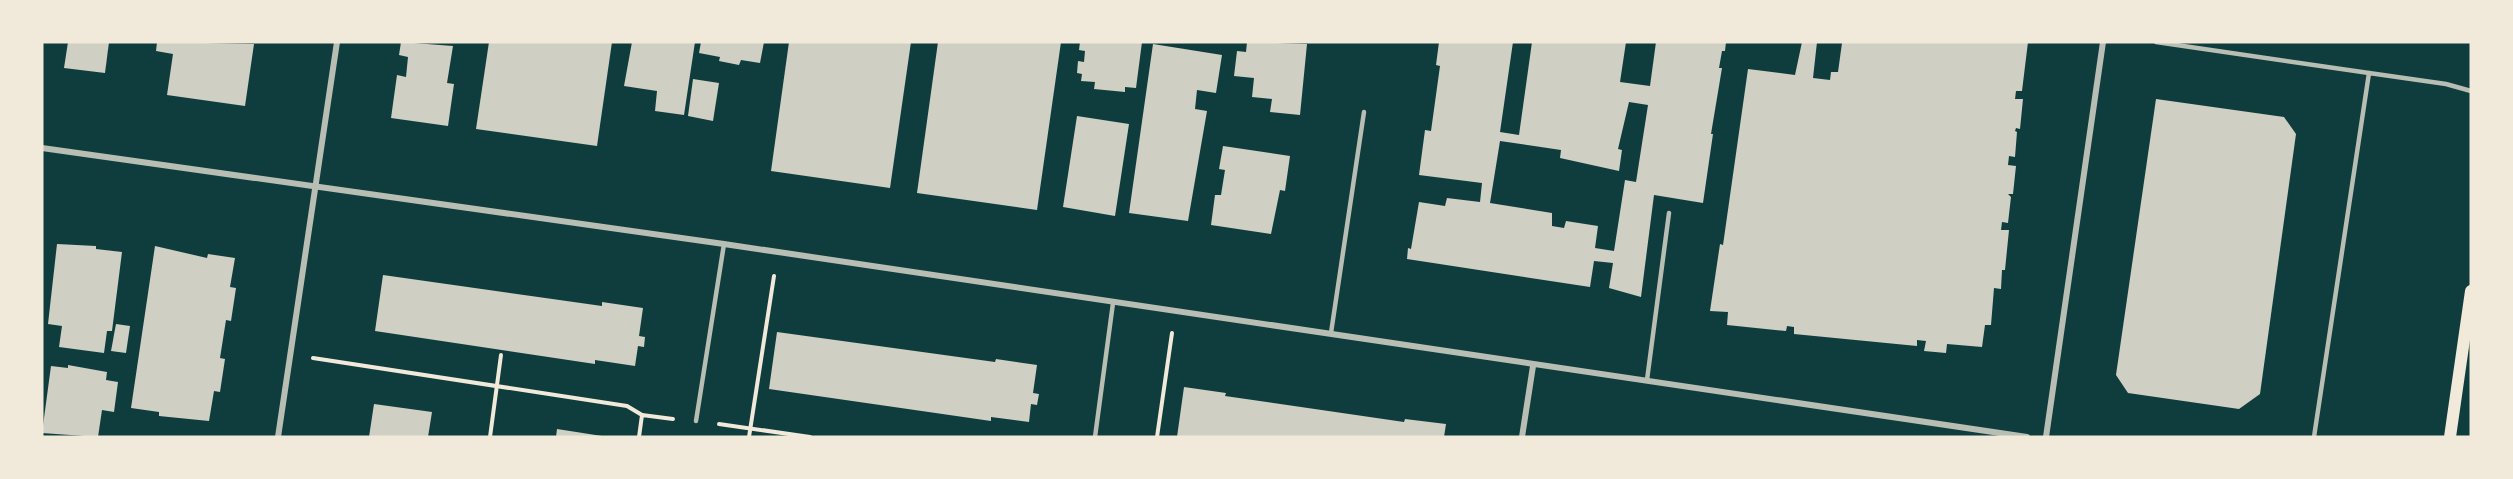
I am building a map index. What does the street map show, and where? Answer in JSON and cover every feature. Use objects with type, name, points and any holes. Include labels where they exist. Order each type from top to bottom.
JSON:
[{"type":"main road","points":[[2450,437],[2471,291]]},
{"type":"street","points":[[278,437],[337,42]]},
{"type":"street","points":[[2046,437],[2103,42]]},
{"type":"street","points":[[42,148],[724,244],[1113,303],[1330,333],[1533,366],[1647,380],[2027,437]]},
{"type":"street","points":[[1522,437],[1533,366]]},
{"type":"lane","points":[[2156,42],[2446,84],[2471,92]]},
{"type":"lane","points":[[2314,437],[2369,73]]},
{"type":"lane","points":[[1330,333],[1364,112]]},
{"type":"lane","points":[[1647,380],[1669,213]]},
{"type":"lane","points":[[696,422],[724,244]]},
{"type":"lane","points":[[1095,437],[1113,303]]},
{"type":"path","points":[[748,437],[778,252]]},
{"type":"path","points":[[1157,437],[1175,312]]},
{"type":"path","points":[[490,437],[501,354]]},
{"type":"path","points":[[291,355],[627,406],[642,415]]},
{"type":"path","points":[[750,428],[810,437]]},
{"type":"building","points":[[68,42],[109,42],[105,73],[64,68]]},
{"type":"building","points":[[157,42],[254,44],[245,106],[167,95],[173,54],[156,51]]},
{"type":"building","points":[[401,42],[453,46],[447,83],[454,84],[448,126],[391,118],[397,75],[406,77],[408,57],[399,55]]},
{"type":"building","points":[[489,42],[612,42],[597,146],[476,129]]},
{"type":"building","points":[[632,42],[695,42],[684,115],[655,111],[657,91],[624,86]]},
{"type":"building","points":[[701,42],[764,42],[760,63],[741,60],[739,65],[719,61],[720,57],[699,53]]},
{"type":"building","points":[[789,42],[911,42],[890,188],[771,171]]},
{"type":"building","points":[[938,42],[1061,42],[1037,210],[917,193]]},
{"type":"building","points":[[1080,42],[1142,42],[1136,88],[1125,87],[1125,92],[1094,89],[1095,82],[1081,81],[1082,74],[1077,73],[1078,61],[1084,62],[1085,51],[1079,50]]},
{"type":"building","points":[[1247,42],[1307,44],[1300,115],[1270,112],[1272,99],[1252,97],[1254,78],[1234,76],[1237,51],[1246,52]]},
{"type":"building","points":[[1439,42],[1513,42],[1500,132],[1519,135],[1532,42],[1626,42],[1620,82],[1650,86],[1656,42],[1726,42],[1719,68],[1722,68],[1703,203],[1654,195],[1641,297],[1609,288],[1613,263],[1594,261],[1590,287],[1407,259],[1408,248],[1411,249],[1419,202],[1445,206],[1447,198],[1480,202],[1482,183],[1419,175],[1425,130],[1431,131],[1440,66],[1436,65]],"holes":[[[1629,102],[1648,105],[1636,182],[1625,180],[1614,251],[1595,248],[1598,226],[1566,221],[1564,228],[1552,226],[1552,213],[1490,203],[1500,141],[1561,150],[1560,158],[1619,171],[1622,150],[1618,149]]]},
{"type":"building","points":[[1802,42],[1817,42],[1813,78],[1830,80],[1831,72],[1838,72],[1842,43],[2028,42],[2022,91],[2016,91],[2015,99],[2023,99],[2020,129],[2016,128],[2015,131],[2017,132],[2015,157],[2009,156],[2008,165],[2016,166],[2013,194],[2008,194],[2011,197],[2008,223],[2002,222],[2001,230],[2009,230],[2005,270],[2002,270],[2001,289],[1994,288],[1991,325],[1985,325],[1982,347],[1947,344],[1946,353],[1924,351],[1926,341],[1917,340],[1917,346],[1794,334],[1794,327],[1787,326],[1786,331],[1727,325],[1728,312],[1710,311],[1720,244],[1723,245],[1748,69],[1795,75]]},
{"type":"building","points":[[1153,44],[1222,55],[1216,93],[1197,90],[1195,109],[1207,111],[1188,221],[1129,213]]},
{"type":"building","points":[[693,79],[719,83],[713,121],[688,116]]},
{"type":"building","points":[[2156,99],[2284,117],[2296,134],[2260,394],[2239,409],[2128,393],[2116,375]]},
{"type":"building","points":[[1077,116],[1129,124],[1115,216],[1063,207]]},
{"type":"building","points":[[1223,146],[1290,156],[1285,191],[1280,190],[1271,234],[1211,225],[1215,195],[1221,195],[1225,170],[1219,169]]},
{"type":"building","points":[[57,244],[96,246],[96,249],[122,252],[112,331],[107,331],[104,353],[59,347],[62,326],[48,324]]},
{"type":"building","points":[[155,246],[207,258],[208,254],[235,258],[230,287],[236,288],[231,321],[226,320],[220,358],[225,359],[220,392],[214,391],[209,421],[159,416],[159,412],[131,408]]},
{"type":"building","points":[[383,275],[602,306],[602,302],[643,308],[639,336],[645,337],[644,347],[638,346],[635,366],[595,360],[595,364],[375,331]]},
{"type":"building","points":[[116,324],[130,326],[126,353],[111,351]]},
{"type":"building","points":[[777,332],[995,362],[996,359],[1037,365],[1033,393],[1039,394],[1037,405],[1031,404],[1029,422],[991,417],[991,421],[769,389]]},
{"type":"building","points":[[68,365],[107,372],[106,380],[118,382],[114,412],[102,410],[98,437],[42,433],[51,366],[68,368]]},
{"type":"building","points":[[1184,387],[1226,393],[1225,396],[1404,422],[1405,419],[1446,424],[1444,437],[1177,437]]},
{"type":"building","points":[[374,404],[432,412],[428,437],[369,437]]},
{"type":"building","points":[[557,429],[602,436],[602,437],[556,437]]}]
